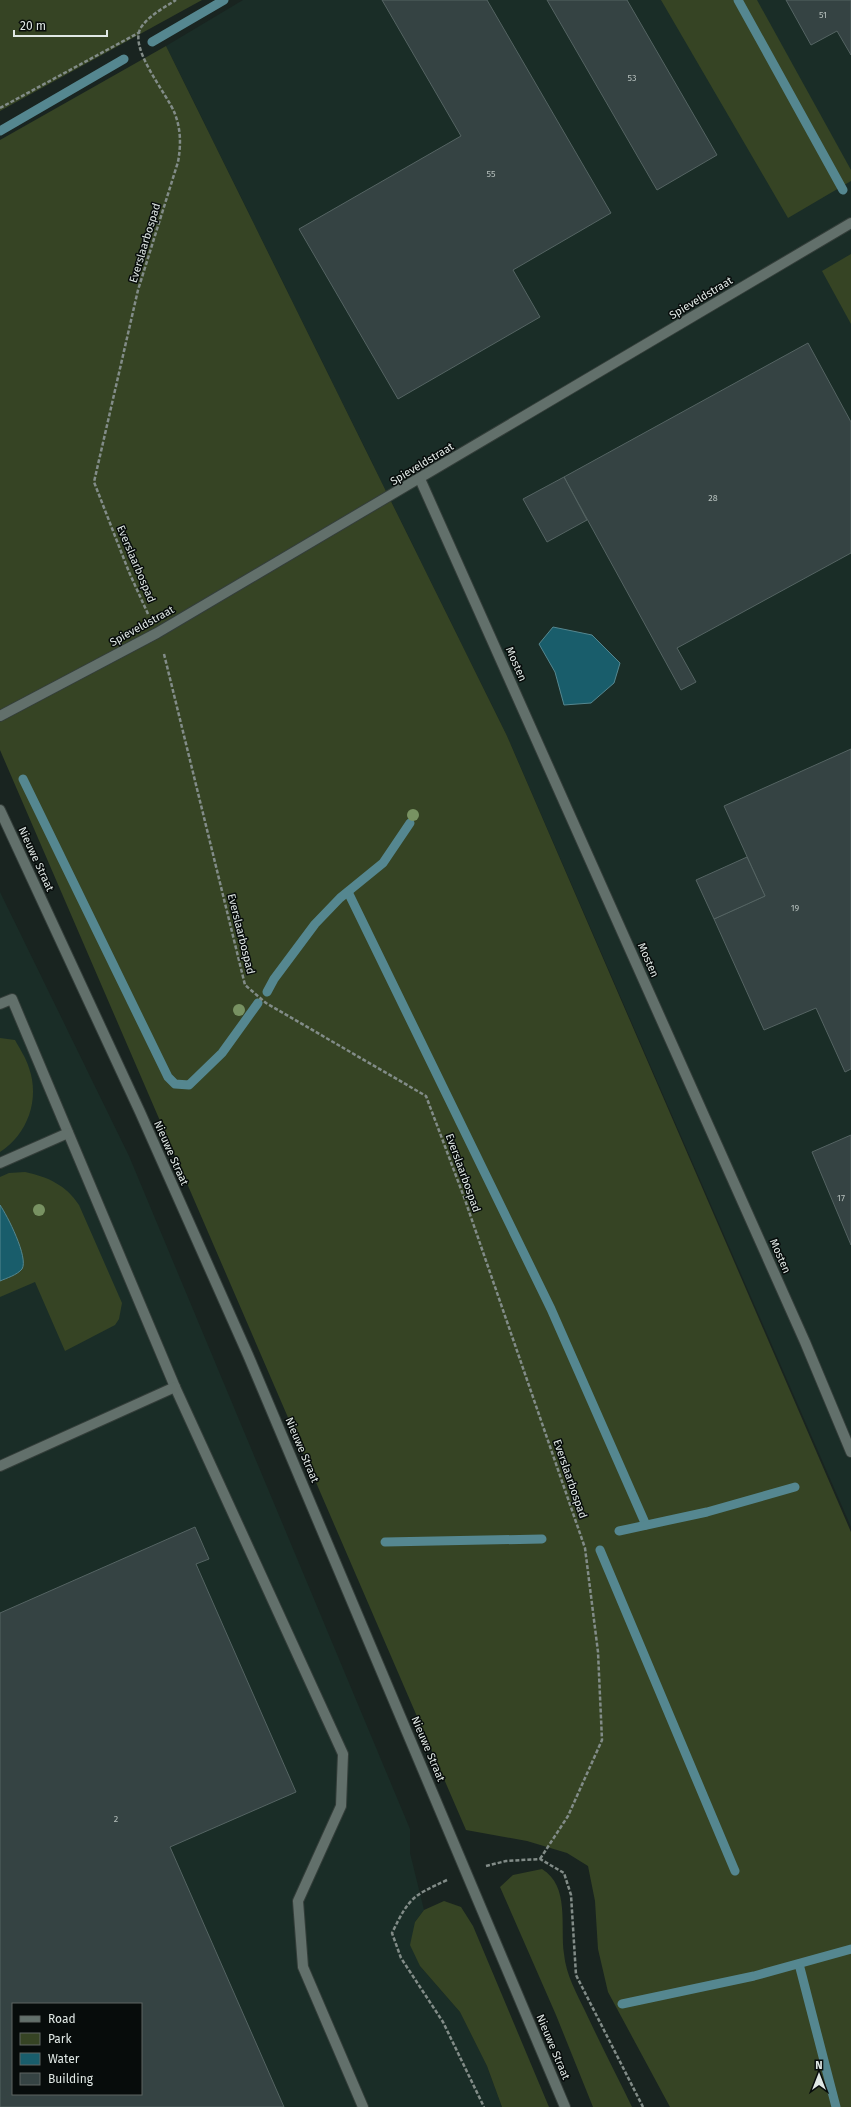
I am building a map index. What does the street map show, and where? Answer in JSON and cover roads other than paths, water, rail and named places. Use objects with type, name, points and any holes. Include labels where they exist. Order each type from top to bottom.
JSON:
[{"type":"street","name":"Spieveldstraat","points":[[0,716],[157,633],[851,223]]},
{"type":"street","name":"Mosten","points":[[420,479],[805,1342],[851,1452]]},
{"type":"street","name":"Nieuwe Straat","points":[[0,810],[140,1112],[248,1355],[565,2107]]},
{"type":"street","points":[[0,1004],[12,999],[175,1387],[343,1754],[341,1806],[298,1901],[303,1967],[363,2107]]},
{"type":"street","points":[[0,1163],[68,1133]]},
{"type":"street","points":[[0,1466],[175,1387]]},
{"type":"water","points":[[553,627],[592,635],[620,663],[614,683],[591,703],[564,705],[555,672],[539,644]]},
{"type":"water","points":[[0,1205],[20,1247],[23,1264],[22,1269],[17,1273],[0,1281]]},
{"type":"waterway","points":[[152,42],[224,0]]},
{"type":"waterway","points":[[738,0],[843,190]]},
{"type":"waterway","points":[[0,131],[124,59]]},
{"type":"waterway","points":[[23,779],[168,1077],[175,1084],[189,1085],[222,1053],[258,1003]]},
{"type":"waterway","points":[[267,992],[274,979],[315,924],[340,898],[383,863],[410,823]]},
{"type":"waterway","points":[[348,892],[551,1309],[646,1525]]},
{"type":"waterway","points":[[619,1531],[707,1512],[795,1487]]},
{"type":"waterway","points":[[385,1542],[542,1539]]},
{"type":"waterway","points":[[600,1550],[735,1871]]},
{"type":"waterway","points":[[622,2004],[754,1976],[851,1949]]},
{"type":"waterway","points":[[799,1964],[836,2107]]}]
